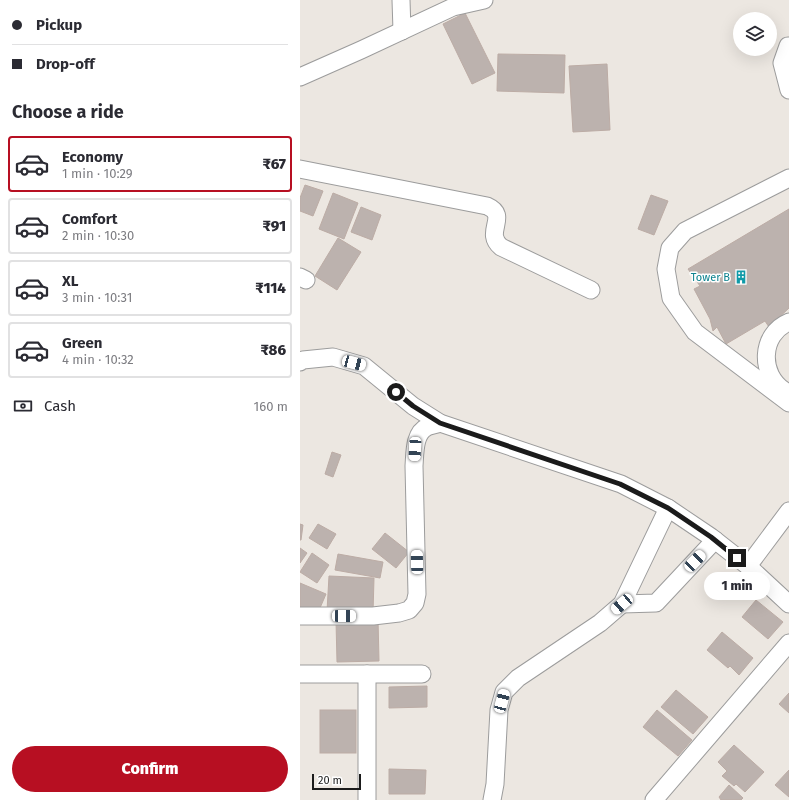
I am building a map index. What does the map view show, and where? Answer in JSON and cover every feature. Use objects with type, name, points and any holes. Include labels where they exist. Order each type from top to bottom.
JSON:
[{"type":"street","points":[[401,0],[402,31]]},
{"type":"street","points":[[303,73],[402,31],[453,7],[484,0]]},
{"type":"street","points":[[789,46],[782,63],[789,90]]},
{"type":"street","points":[[300,169],[487,206],[494,209],[497,214],[494,235],[495,242],[591,290]]},
{"type":"street","points":[[789,178],[685,231],[670,248],[666,269],[671,298],[695,332],[775,382],[783,390],[789,393]]},
{"type":"street","points":[[763,375],[766,365],[768,345],[775,333],[784,324],[789,322]]},
{"type":"street","points":[[300,362],[303,360],[333,357],[364,366],[413,406],[440,423],[620,484],[668,508],[715,540],[748,566],[789,604]]},
{"type":"street","points":[[763,375],[789,404]]},
{"type":"street","points":[[300,616],[374,616],[399,613],[409,610],[415,603],[417,594],[414,466],[415,449],[419,435],[426,427],[440,423]]},
{"type":"street","points":[[492,800],[495,784],[499,710],[504,692],[518,678],[600,623],[622,604],[668,508]]},
{"type":"street","points":[[748,566],[789,511]]},
{"type":"street","points":[[622,604],[656,603],[715,540]]},
{"type":"street","points":[[654,800],[789,643]]},
{"type":"street","points":[[300,674],[422,674]]},
{"type":"street","points":[[366,674],[366,800]]},
{"type":"building","points":[[465,13],[495,73],[472,84],[443,24]]},
{"type":"building","points":[[498,54],[565,55],[564,93],[497,91]]},
{"type":"building","points":[[607,64],[610,130],[573,132],[569,66]]},
{"type":"building","points":[[305,185],[323,191],[313,216],[300,211],[300,198]]},
{"type":"building","points":[[333,193],[358,203],[344,239],[319,229]]},
{"type":"building","points":[[651,195],[668,201],[654,235],[638,229]]},
{"type":"building","points":[[361,207],[381,215],[372,240],[351,232]]},
{"type":"building","name":"Tower B","points":[[789,209],[789,308],[769,327],[765,321],[726,344],[717,327],[713,331],[710,319],[694,289],[700,286],[688,269]]},
{"type":"building","points":[[338,238],[361,252],[337,290],[315,276]]},
{"type":"building","points":[[332,452],[341,455],[333,477],[325,474]]},
{"type":"building","points":[[300,524],[303,525],[301,540],[300,540]]},
{"type":"building","points":[[318,524],[336,534],[327,549],[309,538]]},
{"type":"building","points":[[385,533],[409,552],[396,568],[372,549]]},
{"type":"building","points":[[300,548],[307,553],[300,563]]},
{"type":"building","points":[[312,553],[329,565],[317,583],[300,572]]},
{"type":"building","points":[[338,554],[383,562],[380,578],[335,570]]},
{"type":"building","points":[[329,576],[374,578],[373,613],[327,611]]},
{"type":"building","points":[[300,583],[326,594],[317,615],[300,608]]},
{"type":"building","points":[[756,600],[783,622],[768,639],[742,617]]},
{"type":"building","points":[[378,619],[379,661],[337,662],[336,621]]},
{"type":"building","points":[[722,632],[753,658],[739,675],[730,666],[728,668],[707,650]]},
{"type":"building","points":[[427,686],[427,707],[389,708],[389,687]]},
{"type":"building","points":[[676,690],[708,717],[693,734],[661,707]]},
{"type":"building","points":[[789,693],[789,713],[779,704]]},
{"type":"building","points":[[320,710],[356,710],[356,753],[320,753]]},
{"type":"building","points":[[657,710],[692,740],[678,756],[643,727]]},
{"type":"building","points":[[734,745],[764,772],[745,792],[736,784],[734,786],[722,776],[727,771],[718,762]]},
{"type":"building","points":[[389,769],[426,770],[425,794],[389,794]]},
{"type":"building","points":[[789,770],[789,797],[775,785]]},
{"type":"building","points":[[729,785],[743,798],[741,800],[721,800],[719,797]]},
{"type":"place","name":"Tower B","points":[[741,277]]},
{"type":"route","points":[[396,392],[413,406],[440,423],[620,484],[668,508],[711,537],[737,558]]}]
